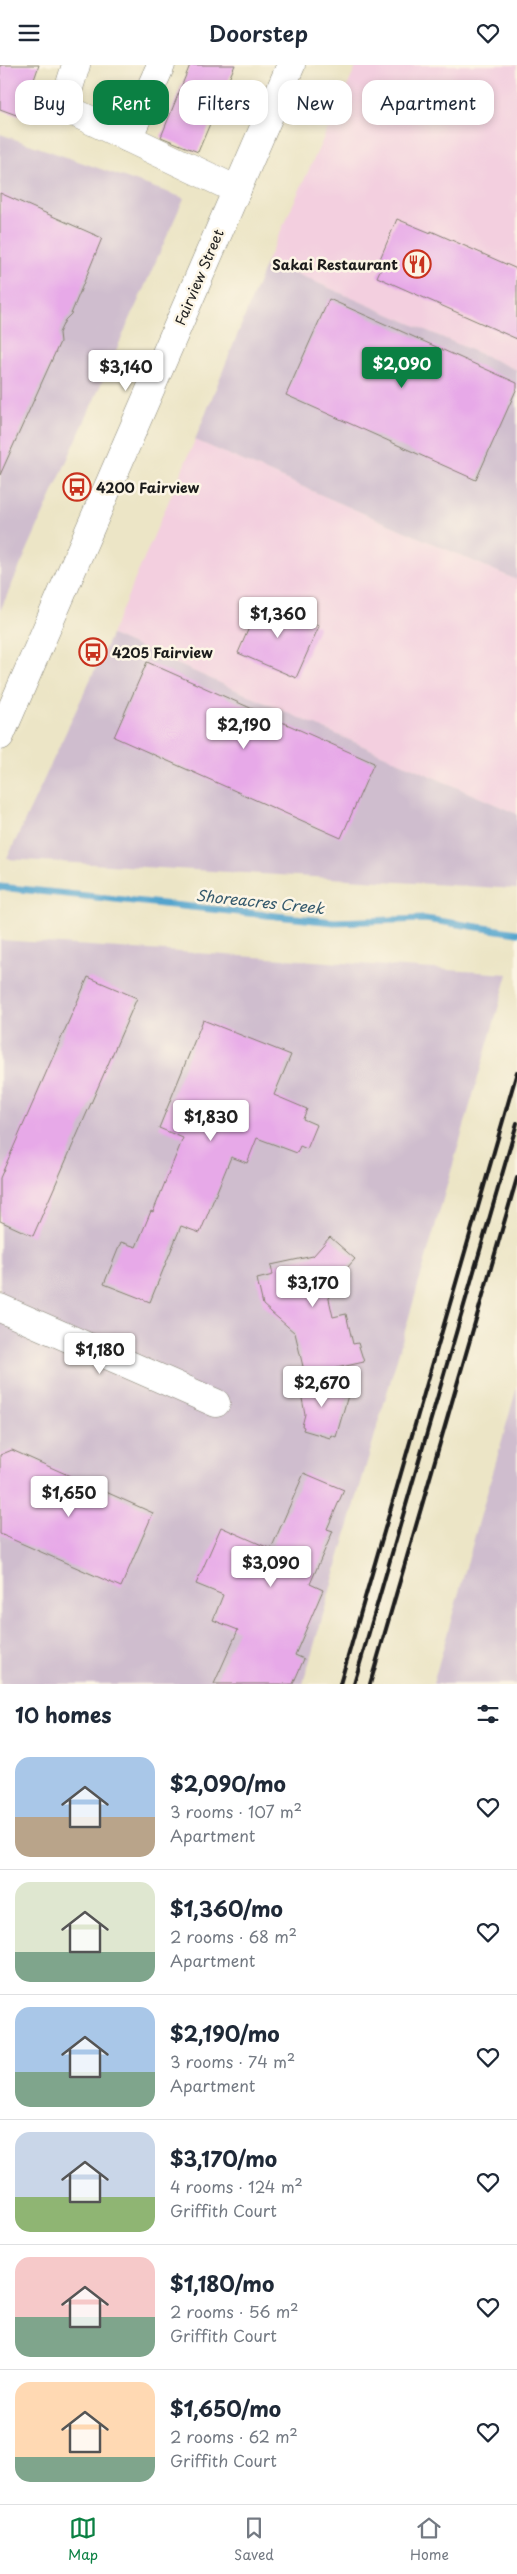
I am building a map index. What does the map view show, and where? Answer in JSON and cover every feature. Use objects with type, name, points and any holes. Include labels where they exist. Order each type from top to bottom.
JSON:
[{"type":"main road","points":[[76,65],[63,107],[237,190]]},
{"type":"main road","points":[[128,138],[161,65]]},
{"type":"main road","name":"Fairview Street","points":[[0,736],[291,65]]},
{"type":"main road","points":[[0,1308],[216,1403]]},
{"type":"shaded area","points":[[357,65],[517,65],[517,370],[267,261],[329,125],[352,125],[352,80],[350,80]]},
{"type":"shaded area","points":[[0,134],[184,198],[0,611]]},
{"type":"shaded area","points":[[267,261],[517,370],[517,580],[195,440]]},
{"type":"shaded area","points":[[195,440],[517,580],[517,814],[111,635]]},
{"type":"shaded area","points":[[111,635],[517,814],[517,889],[7,859]]},
{"type":"shaded area","points":[[0,940],[508,974],[303,1684],[0,1684]]},
{"type":"shaded area","points":[[517,1387],[517,1684],[433,1684]]},
{"type":"building","points":[[0,65],[39,65],[34,80],[15,80],[15,115],[0,109]]},
{"type":"building","points":[[190,65],[235,65],[229,80],[184,80]]},
{"type":"building","points":[[179,92],[179,125],[209,125],[198,152],[161,137],[166,125],[169,125],[169,117]]},
{"type":"building","points":[[0,193],[102,238],[71,314],[65,320],[59,333],[60,342],[0,475]]},
{"type":"building","points":[[397,219],[431,233],[431,231],[517,269],[517,339],[377,277],[381,268],[377,266]]},
{"type":"building","points":[[329,299],[517,383],[517,388],[476,480],[286,395]]},
{"type":"building","points":[[261,600],[319,626],[296,678],[238,653]]},
{"type":"building","points":[[147,662],[374,763],[341,838],[114,737]]},
{"type":"building","points":[[88,977],[137,998],[33,1236],[0,1221],[0,1178]]},
{"type":"building","points":[[203,1020],[291,1055],[274,1095],[307,1109],[303,1119],[317,1125],[307,1149],[300,1146],[297,1153],[257,1138],[247,1163],[231,1157],[200,1233],[181,1226],[150,1302],[104,1284],[121,1242],[136,1247],[151,1211],[153,1212],[183,1138],[159,1128]]},
{"type":"building","points":[[330,1237],[355,1259],[327,1290],[333,1317],[346,1314],[353,1344],[358,1343],[364,1362],[305,1375],[295,1333],[263,1305],[257,1279],[273,1275],[271,1265],[313,1256]]},
{"type":"building","points":[[298,1378],[349,1392],[336,1437],[331,1435],[330,1438],[303,1430],[305,1414]]},
{"type":"building","points":[[12,1450],[153,1513],[121,1587],[0,1534],[0,1455]]},
{"type":"building","points":[[304,1473],[344,1490],[327,1529],[333,1531],[310,1584],[323,1590],[295,1655],[304,1659],[293,1684],[214,1684],[238,1630],[213,1620],[223,1595],[196,1584],[221,1527],[271,1549]]},
{"type":"waterway","name":"Shoreacres Creek","points":[[0,887],[334,922],[425,919],[517,933]]},
{"type":"railway","points":[[340,1684],[517,1072]]},
{"type":"railway","points":[[354,1684],[517,1123]]},
{"type":"railway","points":[[370,1684],[517,1178]]},
{"type":"place","name":"Sakai Restaurant","points":[[417,264]]},
{"type":"place","name":"4200 Fairview","points":[[77,487]]},
{"type":"place","name":"4205 Fairview","points":[[93,652]]}]
